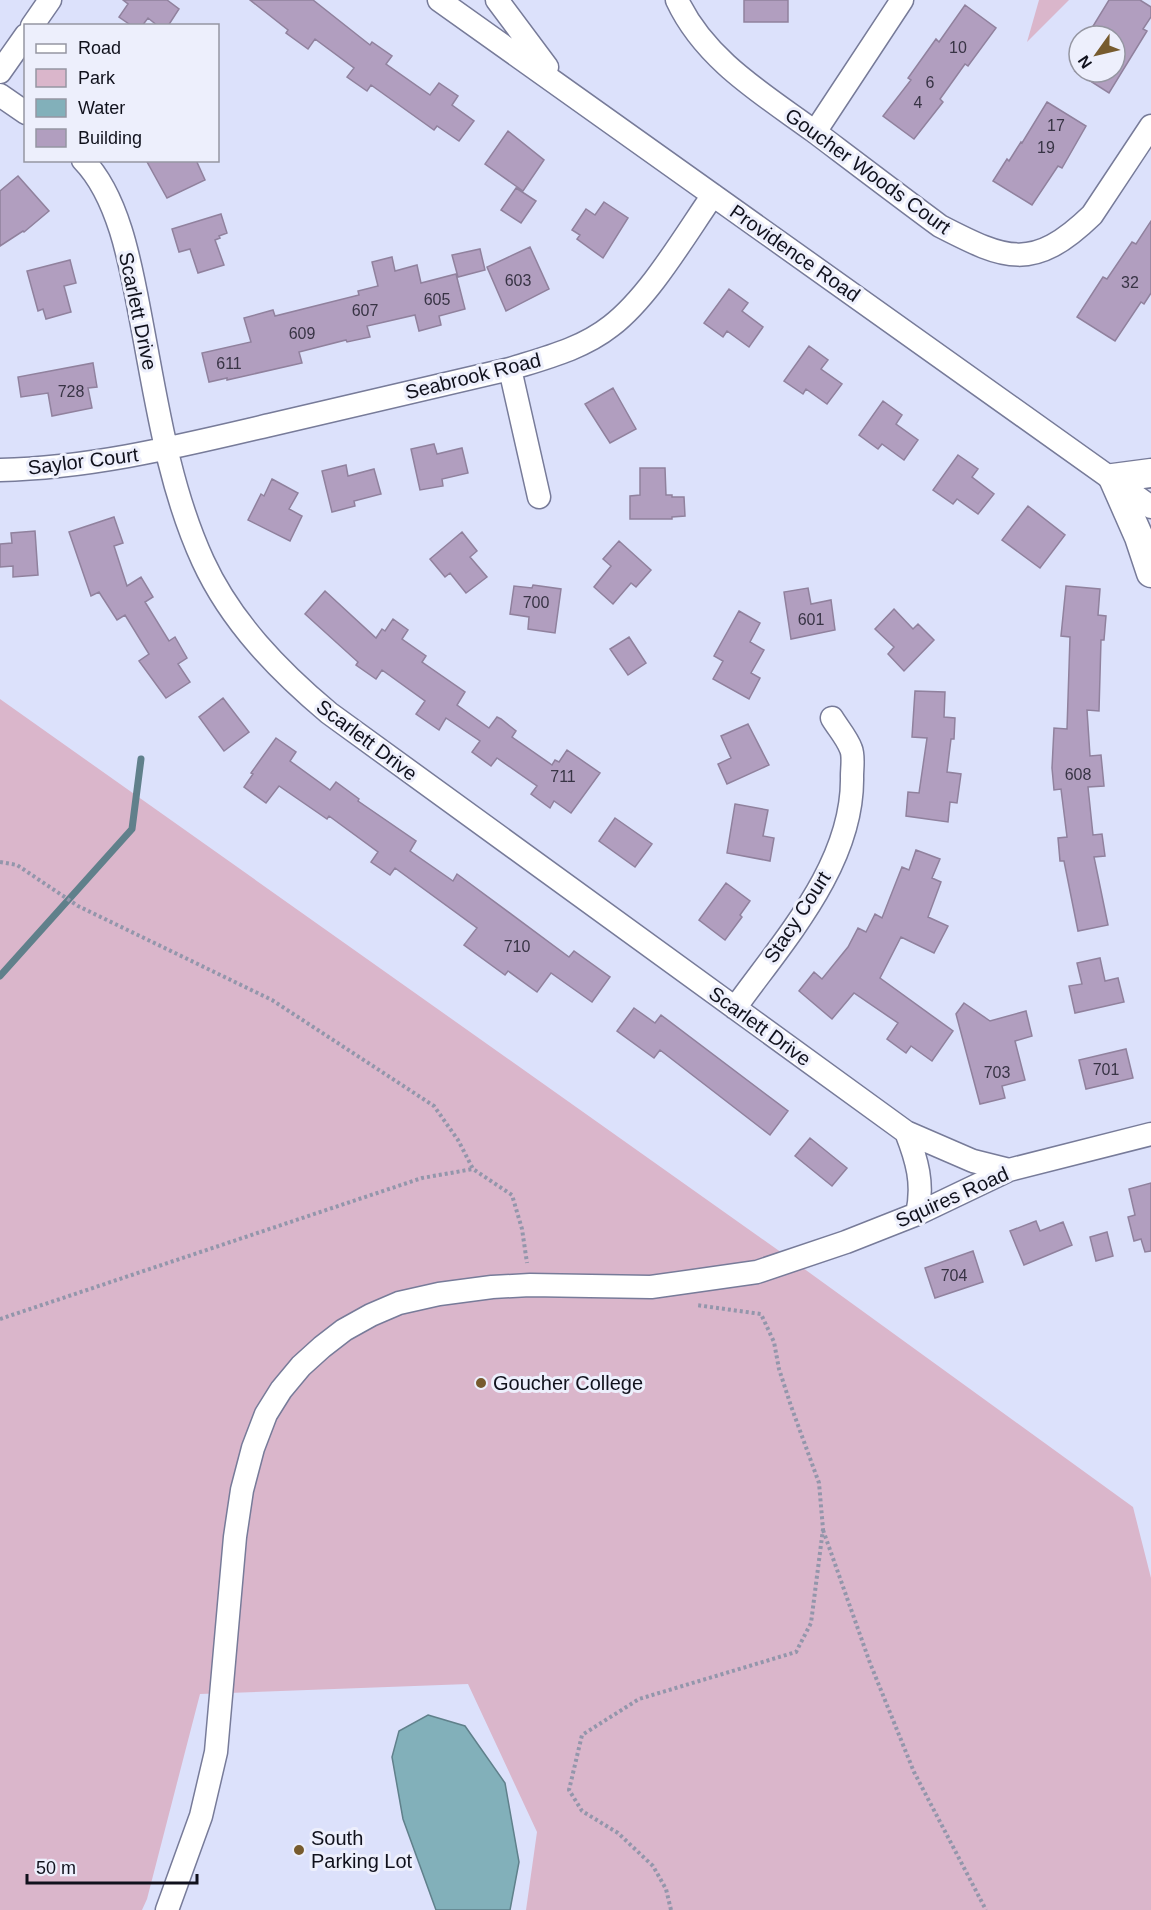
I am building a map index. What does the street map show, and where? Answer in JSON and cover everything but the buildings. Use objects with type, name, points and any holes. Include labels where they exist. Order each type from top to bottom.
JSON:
[{"type":"main road","points":[[1151,473],[1113,478],[1139,537],[1151,573]]},
{"type":"street","points":[[33,24],[50,0]]},
{"type":"street","name":"Providence Road","points":[[439,0],[1151,507]]},
{"type":"street","points":[[497,0],[563,88]]},
{"type":"street","name":"Goucher Woods Court","points":[[677,0],[694,31],[712,51],[749,84],[940,226],[974,244],[1002,254],[1044,251],[1062,241],[1092,215],[1151,126]]},
{"type":"street","points":[[814,132],[902,0]]},
{"type":"street","points":[[0,72],[24,38]]},
{"type":"street","points":[[0,95],[24,112]]},
{"type":"street","name":"Scarlett Drive","points":[[85,162],[105,189],[129,259],[166,450],[185,516],[204,562],[226,601],[252,639],[275,664],[329,713],[906,1132],[973,1161],[1009,1170]]},
{"type":"street","name":"Seabrook Road","points":[[166,450],[510,369],[565,352],[590,340],[629,311],[713,195]]},
{"type":"street","points":[[510,369],[540,497]]},
{"type":"street","name":"Saylor Court","points":[[0,470],[38,469],[166,450]]},
{"type":"street","name":"Stacy Court","points":[[735,1008],[809,906],[830,868],[842,838],[849,813],[853,783],[852,751],[832,718]]},
{"type":"street","points":[[906,1132],[921,1180],[921,1198],[917,1214]]},
{"type":"street","name":"Squires Road","points":[[166,1910],[201,1816],[216,1752],[235,1537],[242,1490],[253,1448],[266,1414],[282,1390],[301,1366],[344,1330],[399,1303],[439,1294],[530,1285],[651,1287],[757,1272],[846,1242],[917,1214],[1009,1170],[1151,1134]]},
{"type":"path","points":[[0,862],[17,865],[78,906],[272,1000],[434,1106],[458,1140],[473,1169],[512,1195],[522,1229],[530,1285]]},
{"type":"path","points":[[0,1318],[422,1178],[473,1169]]},
{"type":"path","points":[[671,1910],[666,1889],[653,1866],[618,1833],[582,1811],[569,1790],[582,1735],[639,1699],[796,1652],[811,1623],[823,1529],[819,1483],[779,1369],[774,1342],[761,1314],[694,1305]]},
{"type":"path","points":[[823,1529],[870,1663],[914,1772],[986,1910]]},
{"type":"green space","points":[[1039,0],[1069,0],[1027,42]]},
{"type":"green space","name":"Goucher College","points":[[0,699],[792,1260],[1133,1507],[1151,1578],[1151,1910],[526,1910],[537,1832],[468,1684],[200,1694],[147,1899],[142,1910],[0,1910]]},
{"type":"water","points":[[428,1715],[465,1726],[505,1783],[519,1862],[510,1910],[436,1910],[403,1819],[392,1757],[399,1731]]},
{"type":"waterway","points":[[0,976],[132,829],[141,759]]},
{"type":"place","name":"Goucher College","points":[[481,1383]]},
{"type":"place","name":"South Parking Lot","points":[[299,1850]]}]
